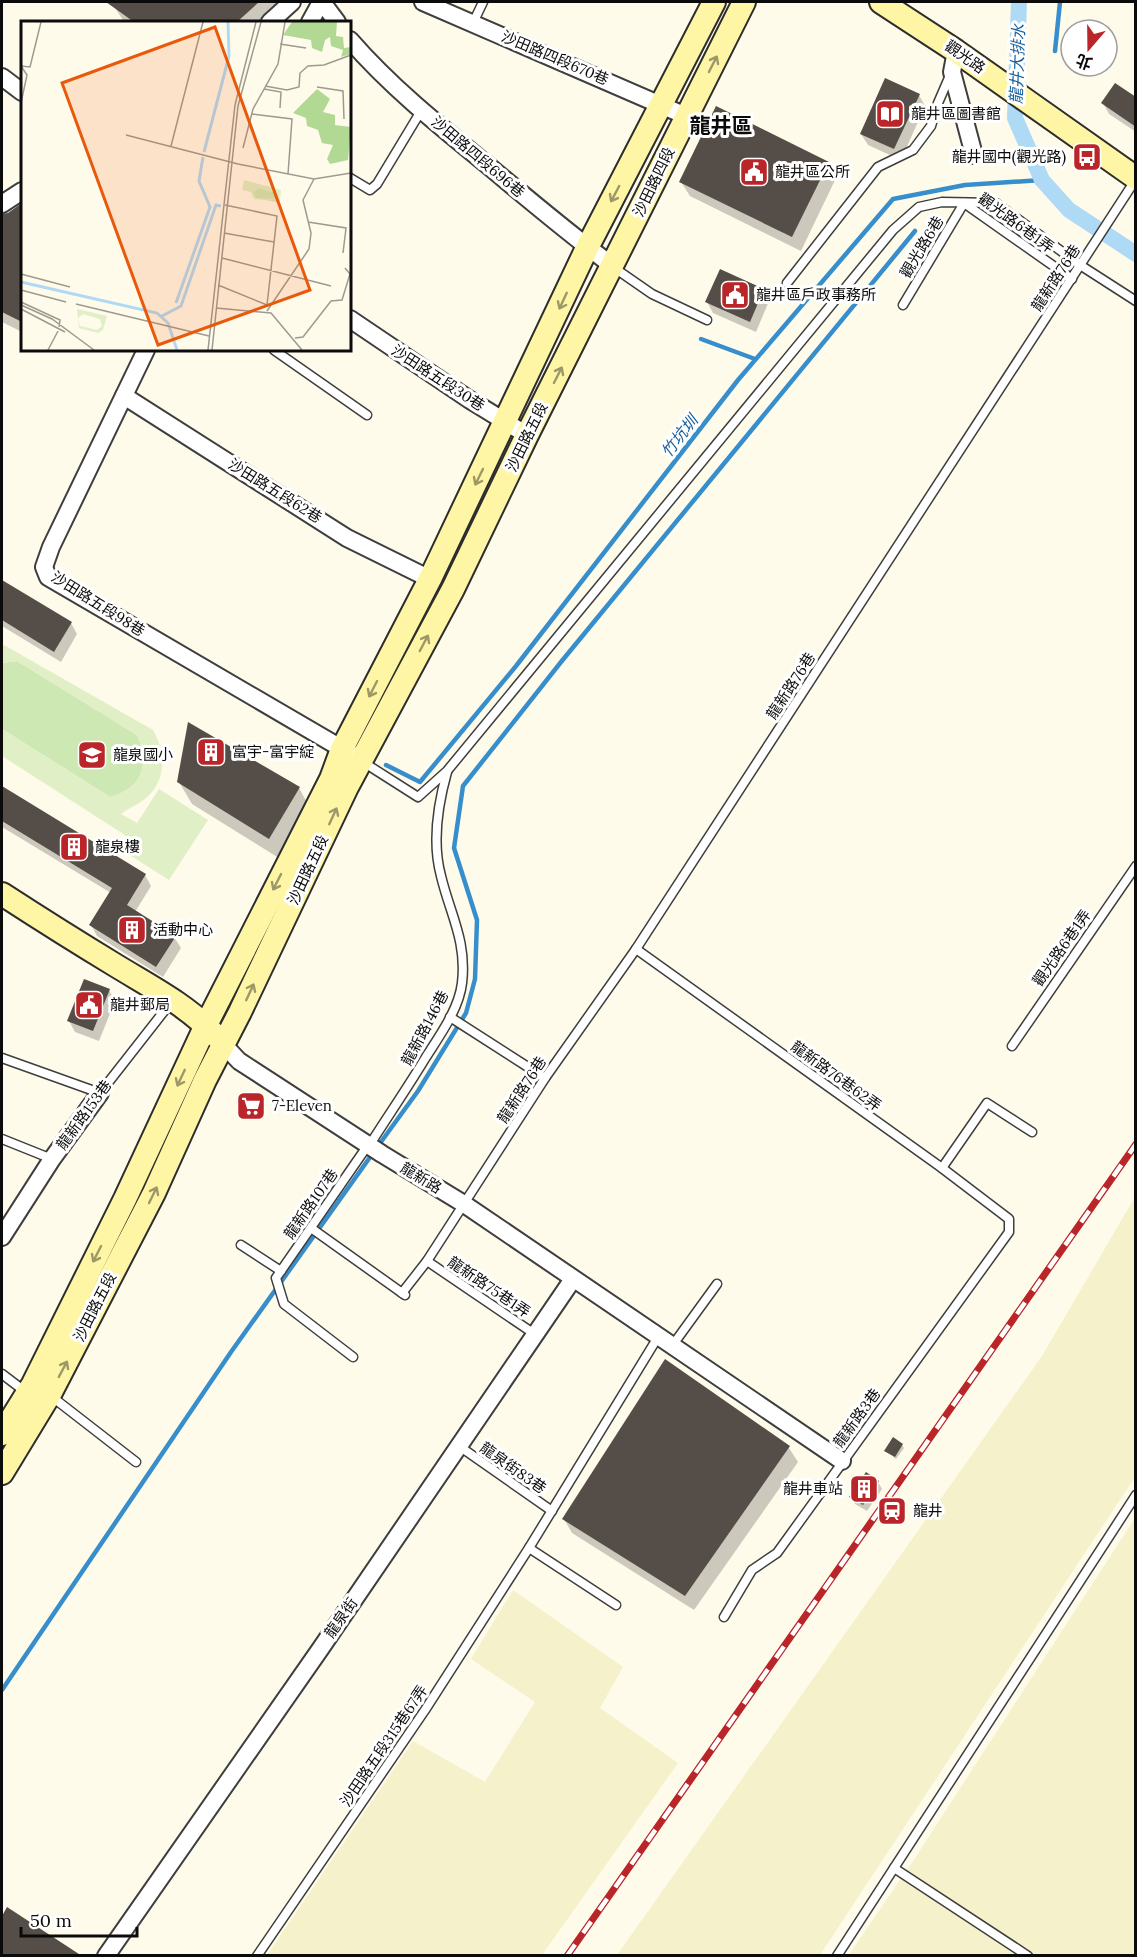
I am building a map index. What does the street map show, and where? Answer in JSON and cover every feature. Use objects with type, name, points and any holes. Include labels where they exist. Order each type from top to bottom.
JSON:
[{"type":"street","points":[[271,21],[292,2]]},
{"type":"street","points":[[311,21],[321,2],[336,21]]},
{"type":"street","name":"沙田路四段670巷","points":[[423,2],[686,116]]},
{"type":"street","name":"沙田路四段","points":[[587,248],[714,2]]},
{"type":"street","name":"沙田路四段","points":[[613,266],[744,2]]},
{"type":"street","name":"觀光路","points":[[881,2],[954,62],[977,66],[1134,182]]},
{"type":"street","name":"沙田路四段696巷","points":[[351,41],[390,83],[422,111],[587,248],[613,266]]},
{"type":"street","points":[[954,62],[974,155]]},
{"type":"street","points":[[2,77],[21,91]]},
{"type":"street","points":[[630,166],[656,178]]},
{"type":"street","points":[[2,204],[21,191]]},
{"type":"street","name":"沙田路五段","points":[[2,1434],[40,1397],[125,1199],[206,1025],[330,779],[342,749],[430,579],[587,248]]},
{"type":"street","name":"沙田路五段","points":[[2,1473],[40,1397],[154,1193],[347,787],[453,589],[527,435],[613,266]]},
{"type":"street","name":"沙田路五段30巷","points":[[351,320],[527,435]]},
{"type":"street","name":"沙田路五段98巷","points":[[146,351],[51,547],[44,567],[48,577],[362,761]]},
{"type":"street","name":"沙田路五段62巷","points":[[124,396],[347,538],[430,579]]},
{"type":"street","name":"龍新路","points":[[2,894],[116,966],[174,999],[206,1025],[239,1061],[373,1149],[464,1204],[842,1461]]},
{"type":"street","name":"龍新路153巷","points":[[2,1237],[52,1159],[100,1093]]},
{"type":"street","name":"龍泉街","points":[[106,1956],[573,1279]]},
{"type":"lane","points":[[473,23],[483,2]]},
{"type":"lane","points":[[788,283],[878,167],[913,150],[931,126],[954,62]]},
{"type":"lane","points":[[351,179],[370,190],[377,184],[422,111]]},
{"type":"lane","name":"龍新路76巷","points":[[311,1229],[404,1294],[428,1261],[545,1078],[636,949],[1134,182]]},
{"type":"lane","points":[[362,761],[418,797],[447,771],[893,230],[919,207],[942,202],[964,203]]},
{"type":"lane","name":"觀光路6巷1弄","points":[[964,203],[996,203],[1080,265],[1136,302]]},
{"type":"lane","name":"觀光路6巷1弄","points":[[964,203],[1072,279]]},
{"type":"lane","name":"觀光路6巷","points":[[903,305],[964,203]]},
{"type":"lane","points":[[613,266],[652,294],[707,320]]},
{"type":"lane","points":[[275,351],[367,415]]},
{"type":"lane","name":"龍新路146巷","points":[[373,1149],[451,1018],[462,986],[464,962],[457,925],[440,875],[437,849],[439,808],[447,771]]},
{"type":"lane","name":"觀光路6巷1弄","points":[[1012,1046],[1136,866]]},
{"type":"lane","name":"龍新路76巷62弄","points":[[636,949],[942,1168],[1009,1219],[1009,1232]]},
{"type":"lane","name":"龍新路153巷","points":[[100,1093],[174,999]]},
{"type":"lane","points":[[451,1018],[545,1078]]},
{"type":"lane","points":[[2,1058],[100,1093]]},
{"type":"lane","points":[[942,1168],[987,1103],[1032,1132]]},
{"type":"lane","points":[[2,1139],[52,1159]]},
{"type":"lane","name":"龍新路107巷","points":[[278,1275],[373,1149]]},
{"type":"lane","name":"龍新路3巷","points":[[724,1617],[752,1570],[777,1553],[1009,1232]]},
{"type":"lane","points":[[241,1245],[278,1275],[284,1304],[353,1357]]},
{"type":"lane","name":"龍新路75巷1弄","points":[[428,1261],[536,1335]]},
{"type":"lane","name":"沙田路五段315巷67弄","points":[[257,1956],[425,1710],[552,1511],[665,1341],[717,1284]]},
{"type":"lane","points":[[2,1374],[136,1462]]},
{"type":"lane","name":"龍泉街83巷","points":[[459,1446],[552,1511]]},
{"type":"lane","points":[[837,1956],[1136,1496]]},
{"type":"lane","points":[[529,1548],[616,1605]]},
{"type":"lane","points":[[894,1868],[1028,1956]]},
{"type":"shaded area","points":[[1135,1197],[1135,1477],[820,1955],[617,1955],[1042,1356]]},
{"type":"shaded area","points":[[1135,1518],[1135,1955],[848,1956],[915,1858]]},
{"type":"shaded area","points":[[513,1590],[623,1667],[600,1708],[678,1763],[542,1955],[267,1955],[413,1741],[485,1782],[535,1702],[471,1659]]},
{"type":"green space","points":[[4,645],[153,730],[162,757],[161,775],[152,792],[145,799],[121,814],[137,823],[159,789],[208,820],[169,880],[120,849],[128,837],[2,756],[2,729],[110,797],[130,788],[141,774],[143,765],[137,735],[17,661],[2,663],[2,646]]},
{"type":"green space","points":[[17,661],[137,735],[143,765],[141,774],[130,788],[110,797],[2,729],[2,663]]},
{"type":"building","points":[[106,2],[259,2],[238,21],[133,21]]},
{"type":"building","name":"龍井區圖書館","points":[[885,78],[920,94],[894,149],[860,134]]},
{"type":"building","points":[[1115,83],[1136,97],[1136,127],[1101,103]]},
{"type":"building","name":"龍井區公所","points":[[716,106],[829,162],[792,237],[679,182]]},
{"type":"building","points":[[21,204],[21,322],[2,312],[2,214],[8,213]]},
{"type":"building","name":"龍井區戶政事務所","points":[[720,269],[764,289],[750,322],[705,302]]},
{"type":"building","points":[[2,580],[72,622],[54,652],[2,620]]},
{"type":"building","name":"富宇-富宇綻","points":[[188,722],[300,787],[269,839],[177,782]]},
{"type":"building","name":"龍泉樓","points":[[2,786],[146,874],[127,905],[176,936],[156,967],[89,925],[112,888],[2,821]]},
{"type":"building","name":"龍井郵局","points":[[84,979],[110,989],[93,1031],[67,1021]]},
{"type":"building","points":[[665,1359],[790,1446],[685,1596],[562,1519]]},
{"type":"building","points":[[893,1437],[903,1444],[895,1457],[884,1451]]},
{"type":"building","name":"龍井車站","points":[[866,1472],[879,1481],[863,1505],[849,1497]]},
{"type":"building","points":[[7,1907],[82,1956],[2,1956],[2,1916]]},
{"type":"waterway","name":"龍井大排水","points":[[1019,2],[1015,118],[1042,180],[1069,210],[1136,254]]},
{"type":"waterway","points":[[1055,51],[1060,2]]},
{"type":"waterway","name":"竹坑圳","points":[[386,765],[420,782],[516,666],[738,380],[893,199],[965,185],[1042,180]]},
{"type":"waterway","points":[[378,1146],[418,1091],[466,1013],[475,979],[477,920],[454,848],[463,786],[561,662],[915,231]]},
{"type":"waterway","points":[[701,339],[755,359]]},
{"type":"waterway","points":[[2,1690],[231,1352],[373,1153]]},
{"type":"railway","points":[[567,1956],[1136,1144]]},
{"type":"place","name":"龍井區圖書館","points":[[890,114]]},
{"type":"place","name":"龍井國中(觀光路)","points":[[1087,157]]},
{"type":"place","name":"龍井區公所","points":[[754,172]]},
{"type":"place","name":"龍井區戶政事務所","points":[[735,295]]},
{"type":"place","name":"富宇-富宇綻","points":[[211,752]]},
{"type":"place","name":"龍泉國小","points":[[92,755]]},
{"type":"place","name":"龍泉樓","points":[[74,847]]},
{"type":"place","name":"活動中心","points":[[132,930]]},
{"type":"place","name":"龍井郵局","points":[[89,1005]]},
{"type":"place","name":"7-Eleven","points":[[251,1106]]},
{"type":"place","name":"龍井車站","points":[[864,1489]]},
{"type":"place","name":"龍井","points":[[892,1511]]},
{"type":"district","name":"龍井區","points":[[721,126]]}]
